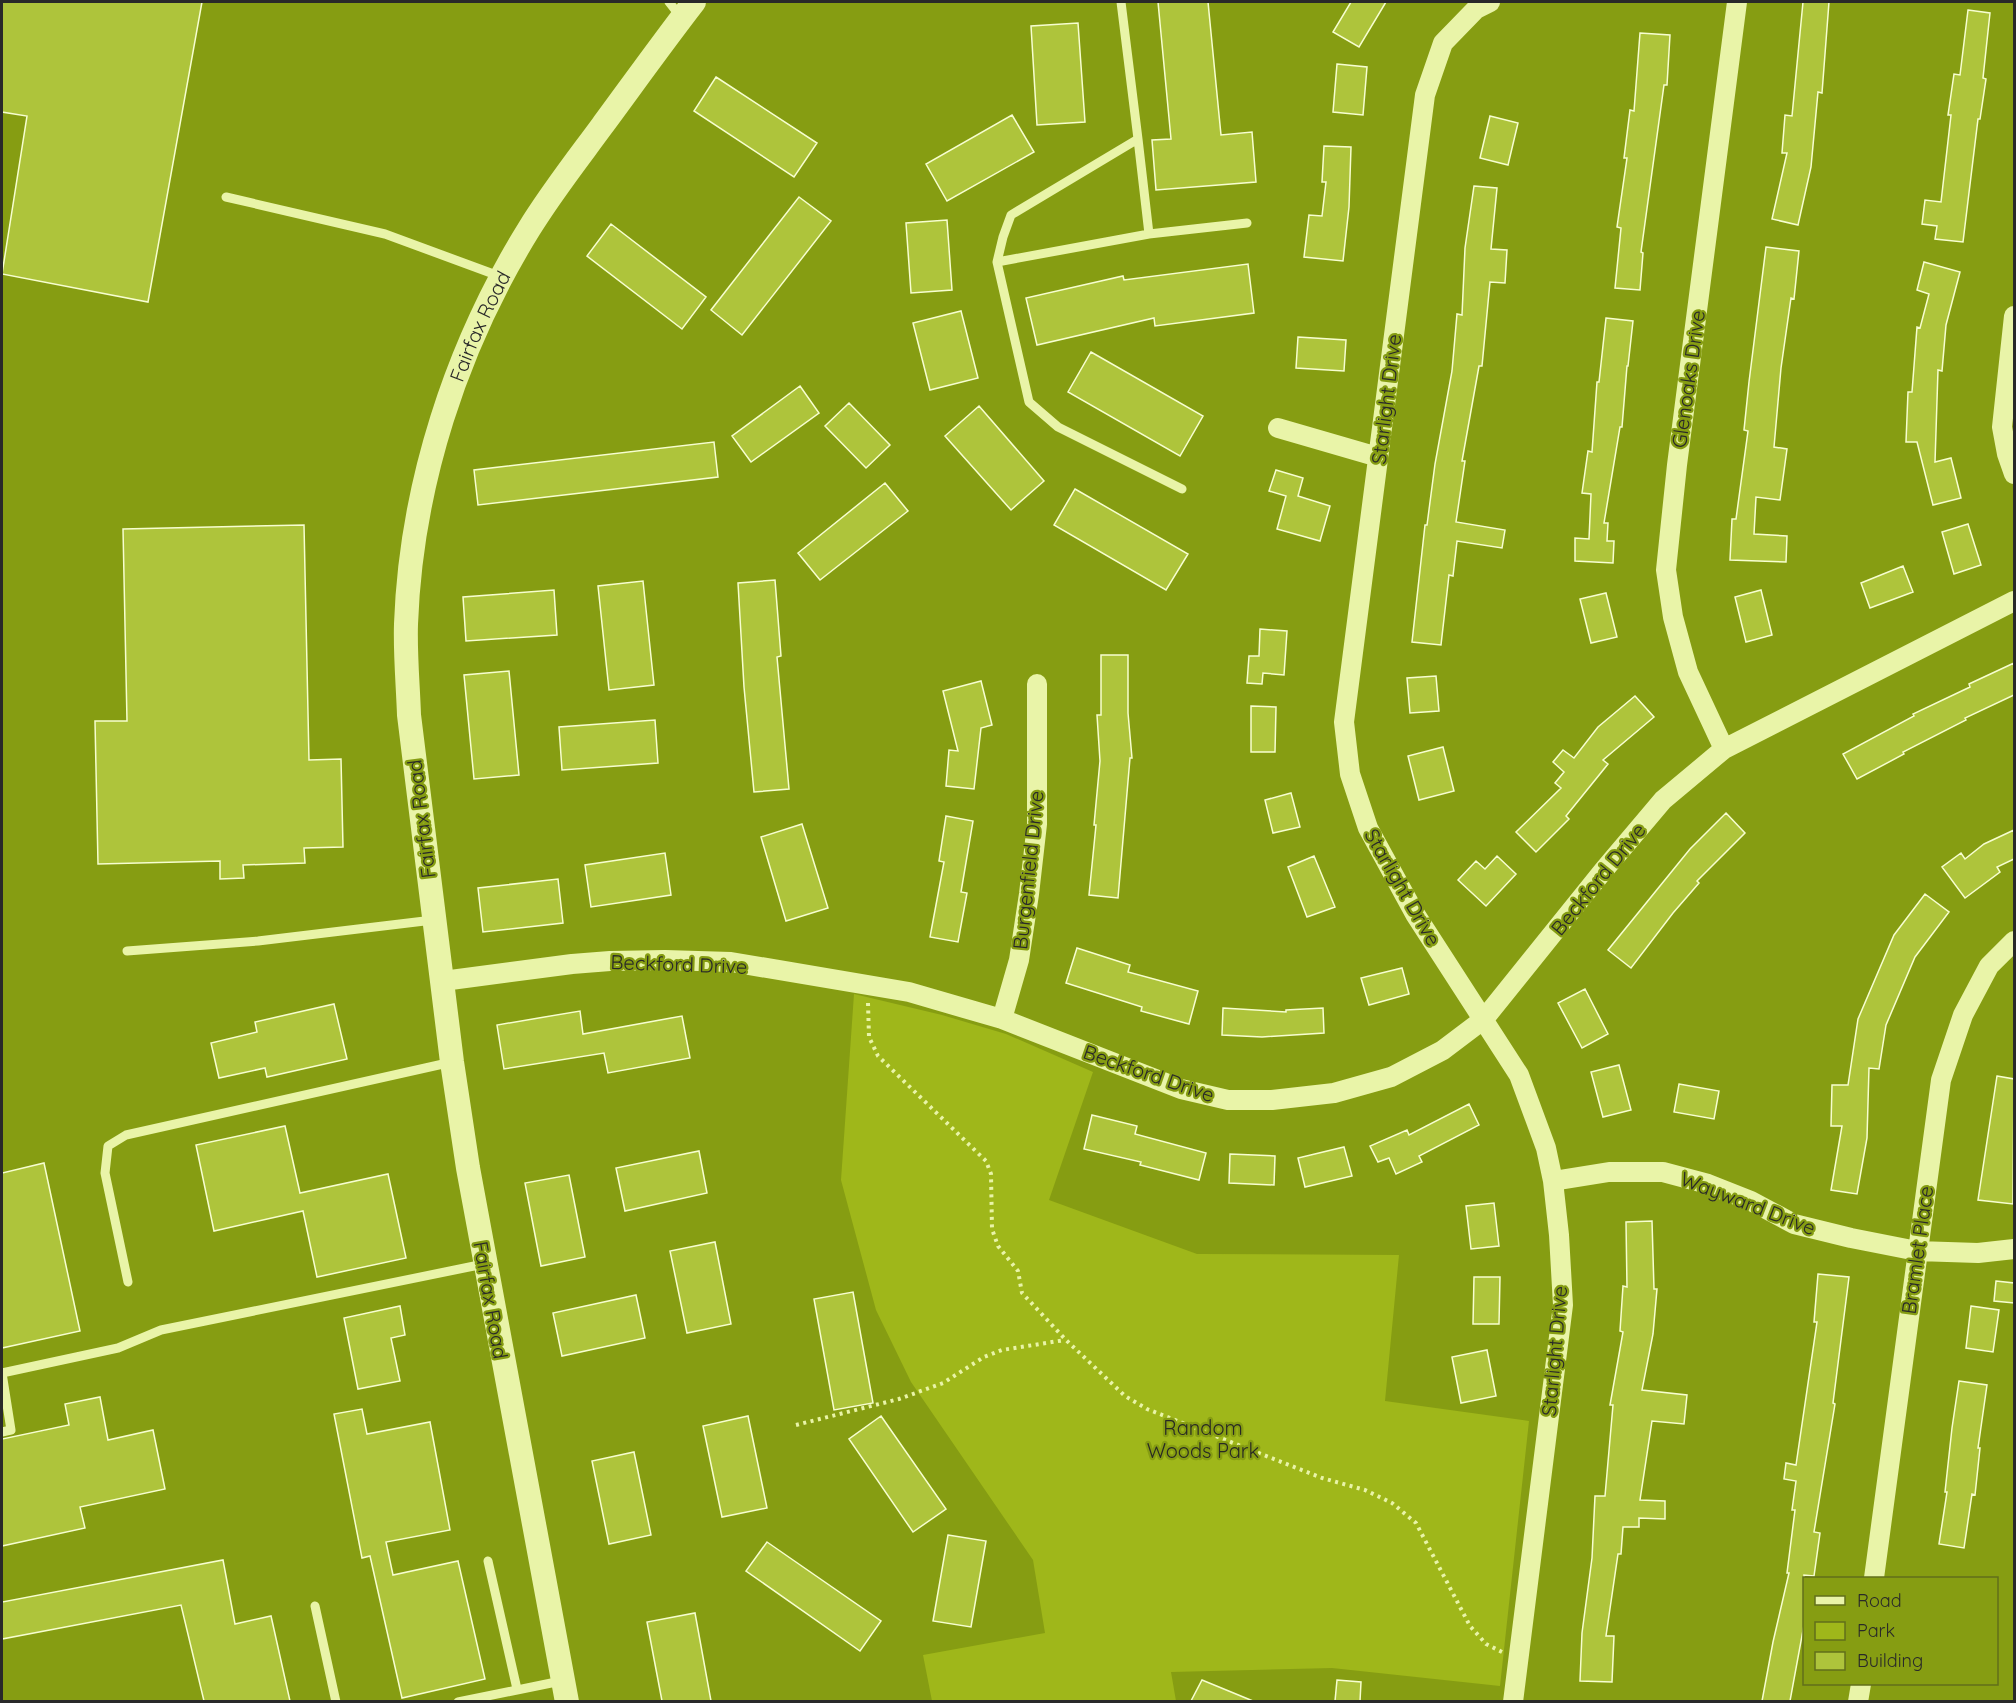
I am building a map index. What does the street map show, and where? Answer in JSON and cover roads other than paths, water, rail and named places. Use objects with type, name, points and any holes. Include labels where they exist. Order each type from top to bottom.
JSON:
[{"type":"street","name":"Starlight Drive","points":[[1490,2],[1476,9],[1443,43],[1425,95],[1344,722],[1350,774],[1368,828],[1415,914],[1519,1075],[1546,1148],[1553,1181],[1563,1305],[1513,1701]]},
{"type":"street","name":"Glenoaks Drive","points":[[1724,748],[1688,672],[1673,617],[1666,570],[1677,465],[1737,2]]},
{"type":"street","name":"Fairfax Road","points":[[565,1691],[484,1264],[452,1062],[409,715],[406,667],[408,593],[420,505],[430,460],[465,354],[502,277],[529,230],[682,7]]},
{"type":"street","points":[[2014,315],[2002,427],[2007,454],[2014,474]]},
{"type":"street","points":[[1278,428],[1378,457]]},
{"type":"street","name":"Beckford Drive","points":[[443,981],[572,964],[665,960],[730,962],[909,992],[1002,1019],[1181,1089],[1228,1100],[1272,1100],[1334,1093],[1391,1077],[1443,1050],[1484,1019],[1603,871],[1664,800],[1724,748],[2014,601]]},
{"type":"street","name":"Burgenfield Drive","points":[[1002,1019],[1019,960],[1037,824],[1036,684]]},
{"type":"street","name":"Bramlet Place","points":[[1874,1577],[1941,1080],[1963,1015],[1989,966],[2014,941]]},
{"type":"street","name":"Wayward Drive","points":[[1553,1181],[1609,1172],[1663,1172],[1708,1184],[1751,1201],[1794,1224],[1917,1251],[1978,1253],[2014,1249]]},
{"type":"street","points":[[1858,1701],[1860,1685]]},
{"type":"lane","points":[[1121,2],[1149,234]]},
{"type":"lane","points":[[1138,139],[1011,215],[997,262],[1029,402],[1058,426],[1182,489]]},
{"type":"lane","points":[[226,197],[385,234],[502,277]]},
{"type":"lane","points":[[997,262],[1149,234],[1247,223]]},
{"type":"lane","points":[[127,951],[258,941],[434,920]]},
{"type":"lane","points":[[128,1282],[105,1173],[108,1146],[126,1135],[452,1062]]},
{"type":"lane","points":[[2,1432],[11,1430],[2,1373],[118,1348],[161,1330],[484,1264]]},
{"type":"lane","points":[[488,1561],[517,1689]]},
{"type":"lane","points":[[315,1606],[336,1701]]},
{"type":"lane","points":[[458,1701],[517,1689],[565,1691]]},
{"type":"park label","name":"Random Woods Park","points":[[1203,1438]]}]
